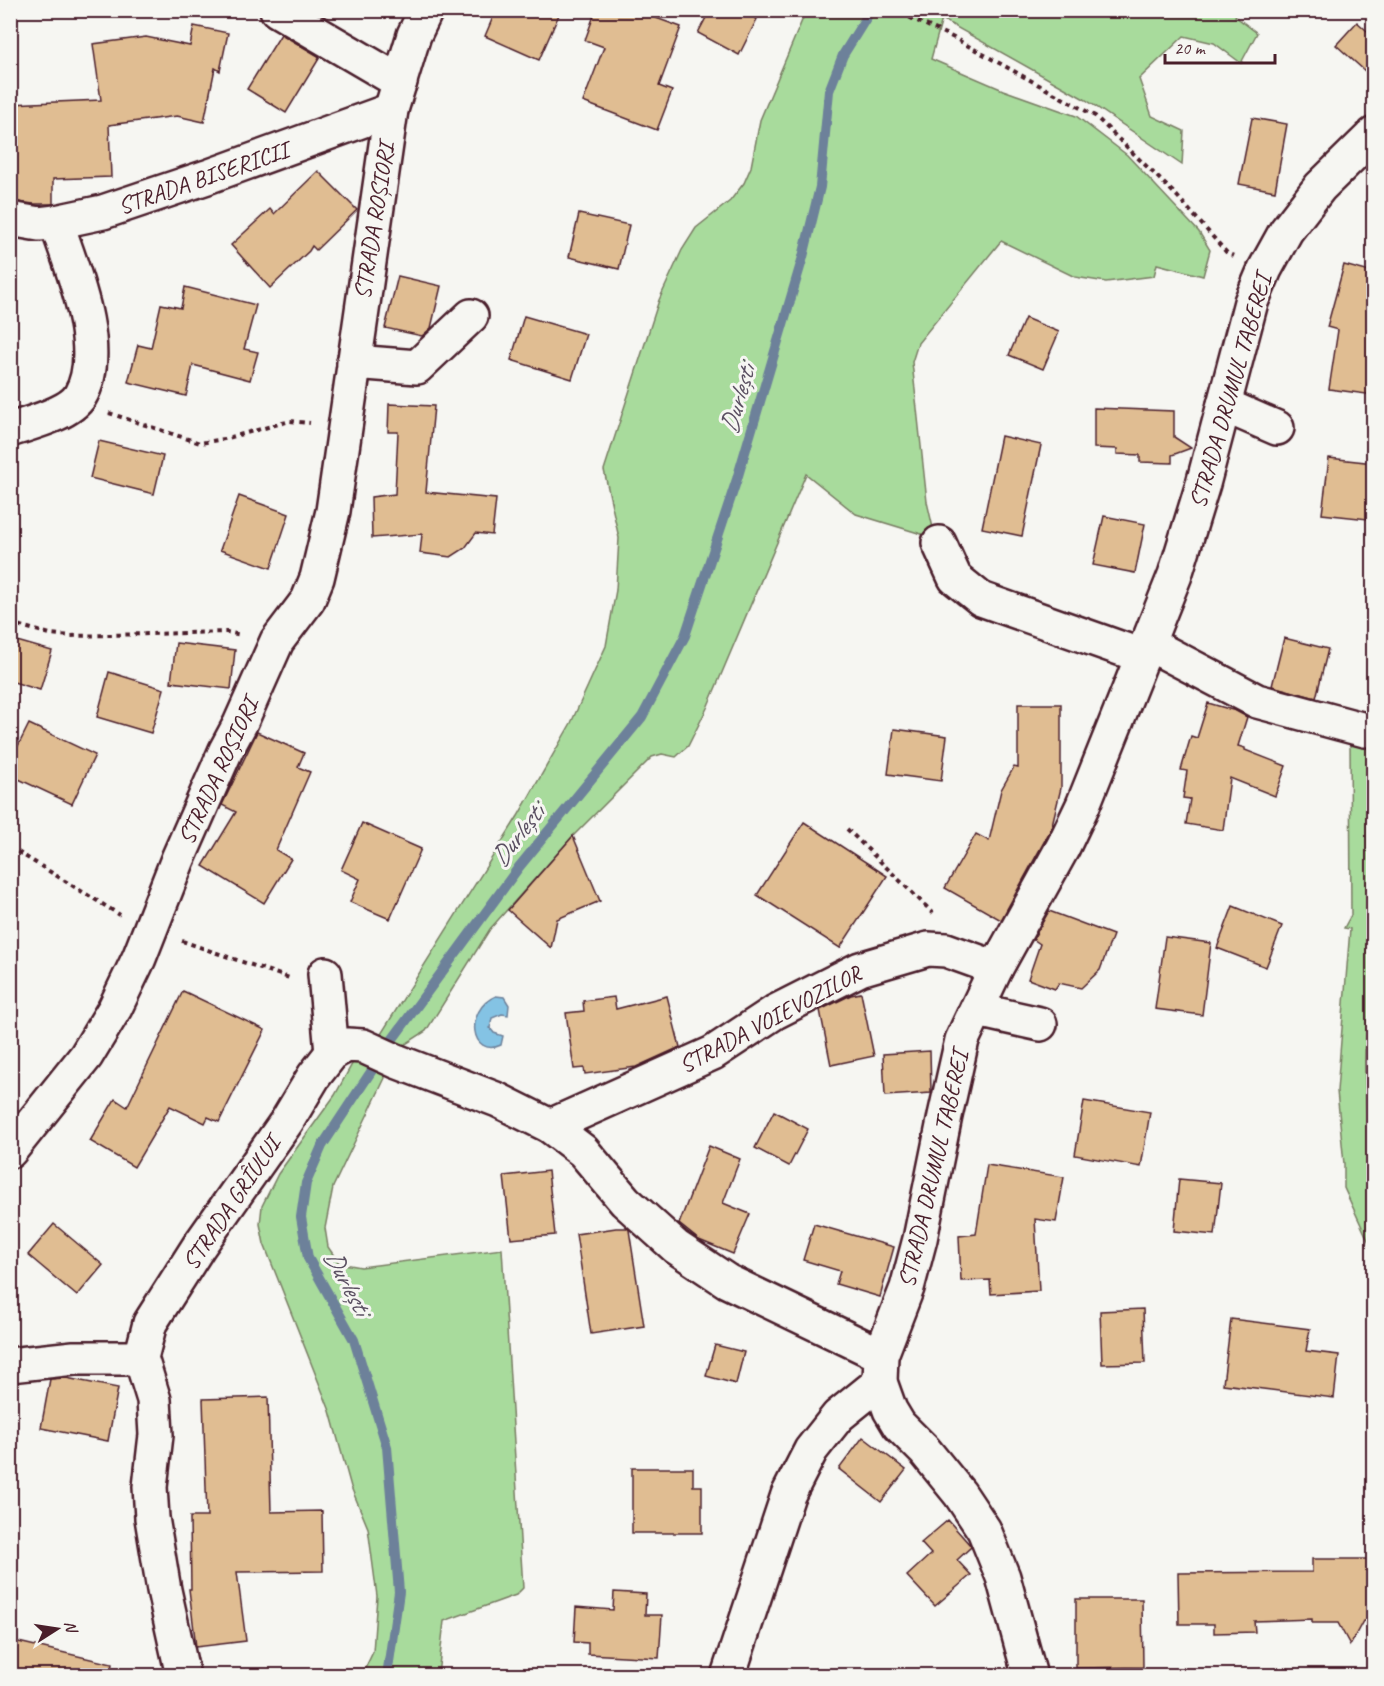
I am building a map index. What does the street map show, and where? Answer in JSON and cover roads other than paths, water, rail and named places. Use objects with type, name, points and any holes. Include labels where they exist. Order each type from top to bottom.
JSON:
[{"type":"street","points":[[277,10],[396,96]]},
{"type":"street","name":"STRADA ROȘIORI","points":[[10,1151],[86,1056],[104,1028],[139,958],[163,936],[178,860],[221,760],[240,724],[277,641],[308,600],[317,578],[333,511],[344,426],[396,96],[414,35],[426,10]]},
{"type":"street","name":"STRADA BISERICII","points":[[10,219],[39,224],[103,213],[207,177],[396,96]]},
{"type":"street","name":"STRADA DRUMUL TABEREI","points":[[880,1368],[920,1239],[962,1040],[996,968],[1063,847],[1083,805],[1175,574],[1251,302],[1265,269],[1286,231],[1320,187],[1374,134]]},
{"type":"street","points":[[10,430],[56,415],[79,397],[89,371],[90,343],[84,304],[56,222]]},
{"type":"street","points":[[354,362],[417,367],[471,316]]},
{"type":"street","points":[[1224,405],[1277,428]]},
{"type":"street","points":[[939,543],[955,578],[981,599],[1145,649],[1257,701],[1365,730]]},
{"type":"street","name":"STRADA VOIEVOZILOR","points":[[549,1126],[714,1053],[776,1012],[860,969],[928,949],[946,950],[996,968]]},
{"type":"street","points":[[326,983],[347,1048],[396,1061],[498,1101],[549,1126],[583,1151],[625,1201],[676,1247],[727,1281],[880,1368],[890,1410],[899,1425],[925,1451],[960,1494],[984,1530],[1003,1577],[1030,1676]]},
{"type":"street","points":[[977,1010],[1040,1024]]},
{"type":"street","name":"STRADA GRÎULUI","points":[[141,1358],[150,1323],[199,1246],[287,1121],[314,1076],[347,1048]]},
{"type":"street","points":[[10,1365],[74,1358],[141,1358],[154,1400],[156,1435],[150,1487],[152,1518],[164,1590],[183,1676]]},
{"type":"street","points":[[728,1676],[788,1496],[811,1450],[880,1368]]},
{"type":"water","points":[[496,996],[504,997],[509,1005],[508,1015],[502,1014],[492,1018],[490,1028],[494,1033],[503,1036],[501,1045],[491,1047],[483,1045],[478,1039],[475,1021],[486,1003]]},
{"type":"waterway","name":"Durlești","points":[[387,1676],[399,1592],[387,1447],[354,1340],[308,1258],[301,1217],[306,1183],[322,1146],[392,1040],[519,867],[642,717],[685,636],[737,479],[803,257],[820,187],[829,91],[843,55],[871,10]]}]
